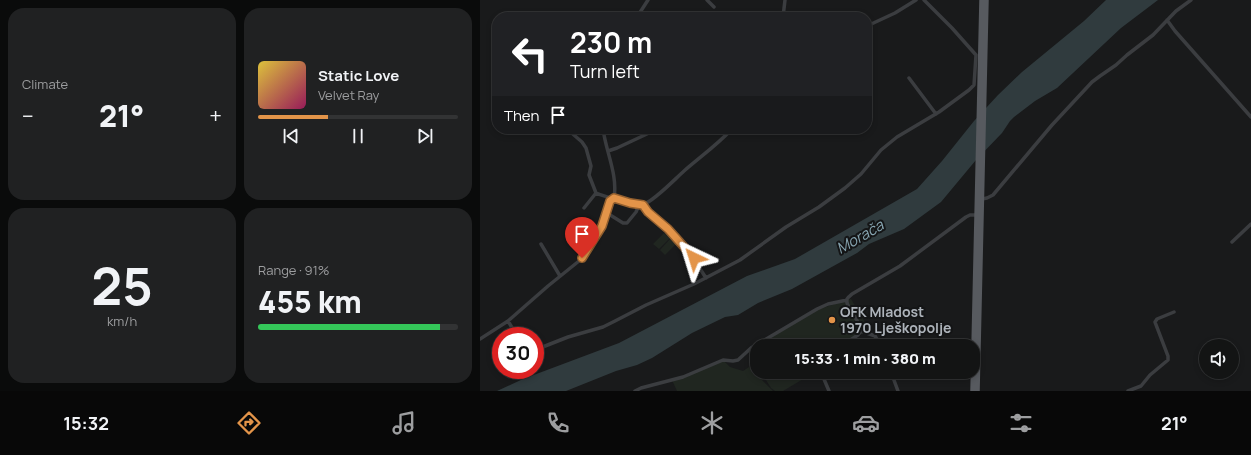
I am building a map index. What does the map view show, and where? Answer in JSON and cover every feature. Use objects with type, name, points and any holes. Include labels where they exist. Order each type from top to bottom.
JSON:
[{"type":"main road","points":[[982,0],[982,102]]},
{"type":"main road","points":[[973,391],[977,215],[986,0]]},
{"type":"main road","points":[[977,391],[982,199],[980,170]]},
{"type":"street","points":[[640,12],[648,0]]},
{"type":"street","points":[[707,0],[714,7]]},
{"type":"street","points":[[784,12],[785,0]]},
{"type":"street","points":[[872,24],[895,13],[916,0]]},
{"type":"street","points":[[544,347],[574,335],[603,327],[737,262],[786,227],[841,191],[857,178],[889,143],[949,106],[973,87],[975,80],[975,53],[924,0]]},
{"type":"street","points":[[982,199],[993,195],[1052,125],[1092,82],[1110,70],[1153,35],[1176,11],[1191,0]]},
{"type":"street","points":[[1167,20],[1251,117]]},
{"type":"street","points":[[908,78],[936,114]]},
{"type":"street","points":[[573,134],[584,144],[586,148],[590,166],[589,175],[596,193]]},
{"type":"street","points":[[480,339],[508,321],[579,261],[602,226],[610,201],[614,198],[615,189],[604,134]]},
{"type":"street","points":[[608,150],[617,148],[647,134]]},
{"type":"street","points":[[607,214],[624,223],[627,223],[641,205],[656,196],[726,134]]},
{"type":"street","points":[[596,193],[641,205],[668,229],[691,255],[706,278]]},
{"type":"street","points":[[584,208],[596,193]]},
{"type":"street","points":[[635,391],[683,377],[723,360],[738,360],[751,348],[817,309],[828,304],[847,300],[852,294],[900,266],[966,217],[970,215],[977,215]]},
{"type":"street","points":[[1232,242],[1251,224]]},
{"type":"street","points":[[541,244],[560,276]]},
{"type":"street","points":[[847,300],[848,305],[860,324],[861,331],[852,339]]},
{"type":"street","points":[[1128,391],[1141,386],[1150,375],[1167,360],[1168,357],[1154,322],[1157,319],[1174,312]]},
{"type":"street","points":[[508,321],[512,327]]},
{"type":"street","points":[[861,331],[875,336],[877,339]]},
{"type":"street","points":[[824,379],[829,391]]},
{"type":"street","points":[[894,379],[898,391]]},
{"type":"shaded area","points":[[664,233],[670,238],[659,249],[653,244]]},
{"type":"shaded area","points":[[670,239],[676,244],[665,255],[660,250]]},
{"type":"shaded area","name":"OFK Mladost 1970 Lješkopolje","points":[[851,299],[869,329],[854,339],[768,339],[816,310]]},
{"type":"shaded area","points":[[723,360],[730,367],[743,371],[749,367],[750,379],[761,379],[773,391],[677,391],[672,380]]},
{"type":"shaded area","points":[[765,379],[803,379],[783,391],[775,391],[771,388]]},
{"type":"water","name":"Morača","points":[[1106,0],[1158,0],[1121,28],[1057,88],[1035,101],[1014,117],[1002,133],[976,160],[941,202],[904,229],[869,244],[857,253],[792,289],[758,303],[738,315],[725,317],[692,333],[652,358],[637,365],[616,371],[566,391],[497,391],[523,379],[544,379],[544,371],[619,343],[747,276],[795,259],[917,189],[974,121],[998,95],[1022,72],[1084,21]]},
{"type":"place","name":"OFK Mladost 1970 Lješkopolje","points":[[832,320]]},
{"type":"route","points":[[582,258],[605,220],[610,200],[614,198],[643,205],[648,212],[668,229],[694,258]]}]
